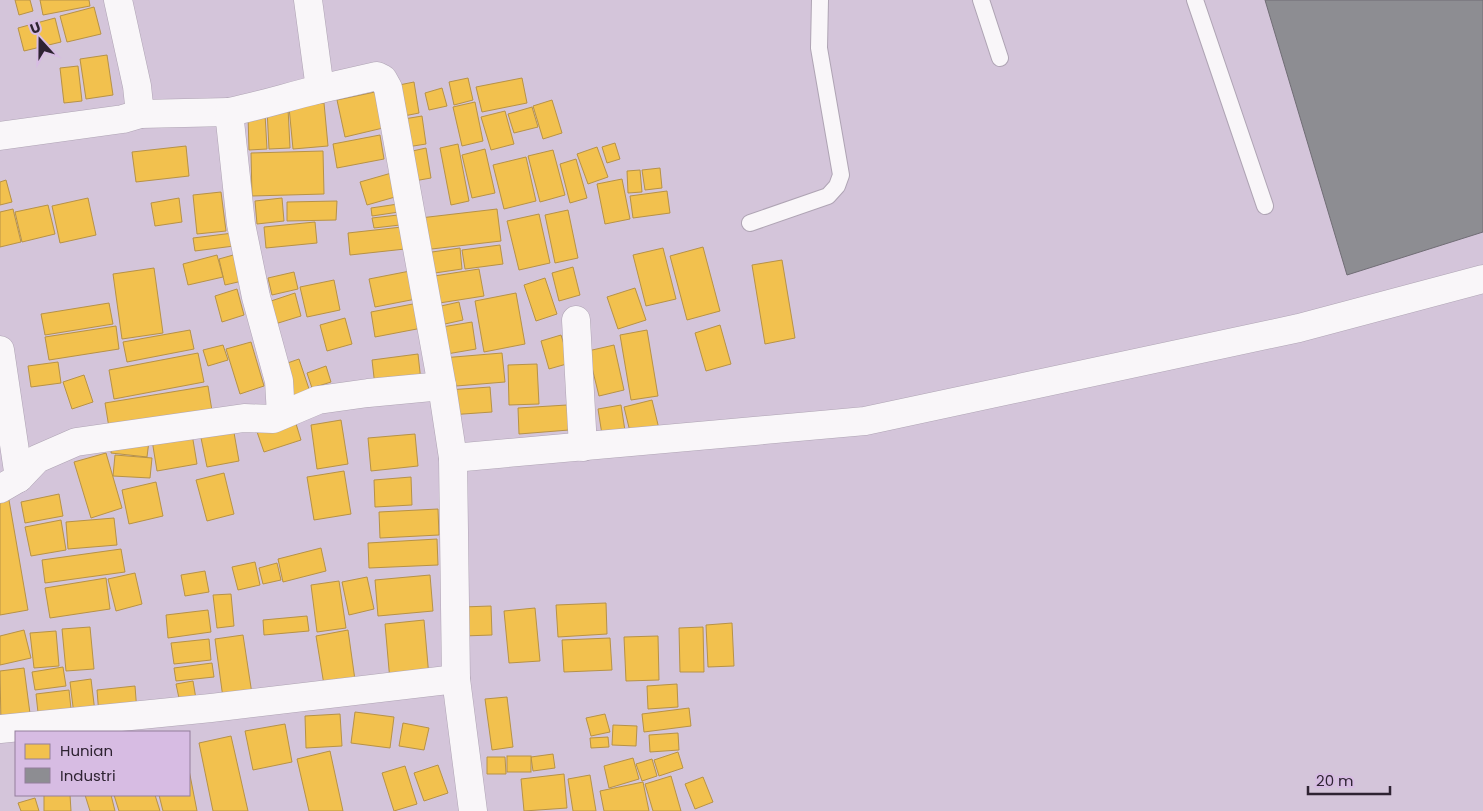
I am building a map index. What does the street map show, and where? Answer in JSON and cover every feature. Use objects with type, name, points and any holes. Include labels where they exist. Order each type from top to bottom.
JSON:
[{"type":"street","points":[[118,0],[137,86],[140,114]]},
{"type":"street","points":[[308,0],[320,88]]},
{"type":"street","points":[[0,136],[140,114],[229,112],[258,107],[320,88],[377,76],[383,79],[388,88],[442,386],[453,458],[456,679],[473,811]]},
{"type":"street","points":[[229,112],[241,224],[256,297],[279,381],[282,415]]},
{"type":"street","points":[[453,458],[865,421],[1299,328],[1483,279]]},
{"type":"street","points":[[576,320],[583,447]]},
{"type":"street","points":[[0,350],[9,483]]},
{"type":"street","points":[[9,483],[36,459],[76,442],[244,418],[273,418],[318,400],[442,386]]},
{"type":"street","points":[[0,729],[210,708],[456,679]]},
{"type":"lane","points":[[750,223],[828,196],[837,186],[841,176],[819,48],[820,0]]},
{"type":"lane","points":[[981,0],[1000,58]]},
{"type":"lane","points":[[1195,0],[1265,206]]},
{"type":"building: Hunian","points":[[15,0],[30,0],[33,11],[19,15]]},
{"type":"building: Hunian","points":[[40,0],[89,0],[90,6],[43,15]]},
{"type":"building: Hunian","points":[[94,7],[101,34],[67,42],[60,16]]},
{"type":"building: Hunian","points":[[55,18],[61,42],[24,51],[18,28]]},
{"type":"building: Hunian","points":[[107,55],[113,95],[86,99],[80,59]]},
{"type":"building: Hunian","points":[[78,66],[82,101],[64,103],[60,68]]},
{"type":"building: Hunian","points":[[468,78],[473,100],[454,105],[449,82]]},
{"type":"building: Hunian","points":[[522,78],[527,103],[482,112],[476,87]]},
{"type":"building: Hunian","points":[[414,82],[419,113],[404,116],[399,85]]},
{"type":"building: Hunian","points":[[442,88],[447,106],[429,110],[425,93]]},
{"type":"building: Hunian","points":[[375,92],[383,128],[345,137],[337,100]]},
{"type":"building: Hunian","points":[[552,100],[562,133],[543,139],[533,106]]},
{"type":"building: Hunian","points":[[475,102],[483,141],[462,146],[453,107]]},
{"type":"building: Hunian","points":[[324,103],[328,146],[293,149],[289,107]]},
{"type":"building: Hunian","points":[[532,107],[538,127],[514,133],[508,114]]},
{"type":"building: Hunian","points":[[288,108],[290,148],[269,149],[267,109]]},
{"type":"building: Hunian","points":[[505,111],[514,144],[491,150],[481,117]]},
{"type":"building: Hunian","points":[[265,114],[267,149],[249,150],[248,115]]},
{"type":"building: Hunian","points":[[422,116],[426,144],[407,147],[404,119]]},
{"type":"building: Hunian","points":[[380,135],[384,159],[337,168],[333,144]]},
{"type":"building: Hunian","points":[[615,143],[620,159],[607,163],[602,147]]},
{"type":"building: Hunian","points":[[458,144],[469,201],[451,205],[440,148]]},
{"type":"building: Hunian","points":[[186,146],[189,176],[136,182],[132,152]]},
{"type":"building: Hunian","points":[[597,147],[608,177],[588,184],[577,154]]},
{"type":"building: Hunian","points":[[426,148],[431,178],[414,181],[408,152]]},
{"type":"building: Hunian","points":[[485,149],[495,193],[472,198],[462,155]]},
{"type":"building: Hunian","points":[[553,150],[565,195],[540,202],[528,156]]},
{"type":"building: Hunian","points":[[323,151],[324,194],[252,196],[251,153]]},
{"type":"building: Hunian","points":[[526,157],[536,201],[504,209],[493,165]]},
{"type":"building: Hunian","points":[[576,159],[587,198],[570,203],[560,164]]},
{"type":"building: Hunian","points":[[660,168],[662,188],[645,190],[642,170]]},
{"type":"building: Hunian","points":[[640,170],[642,192],[628,193],[627,171]]},
{"type":"building: Hunian","points":[[395,172],[402,195],[367,205],[360,182]]},
{"type":"building: Hunian","points":[[622,179],[630,219],[605,224],[597,184]]},
{"type":"building: Hunian","points":[[6,180],[12,202],[0,205],[0,182]]},
{"type":"building: Hunian","points":[[667,191],[670,213],[633,218],[630,196]]},
{"type":"building: Hunian","points":[[221,192],[226,231],[197,234],[193,195]]},
{"type":"building: Hunian","points":[[88,198],[96,235],[60,243],[52,206]]},
{"type":"building: Hunian","points":[[179,198],[182,222],[155,226],[151,203]]},
{"type":"building: Hunian","points":[[282,198],[284,221],[257,224],[255,201]]},
{"type":"building: Hunian","points":[[337,201],[336,220],[287,221],[287,202]]},
{"type":"building: Hunian","points":[[398,204],[399,212],[372,216],[371,208]]},
{"type":"building: Hunian","points":[[48,205],[55,234],[22,242],[15,212]]},
{"type":"building: Hunian","points":[[13,209],[21,242],[0,247],[0,212]]},
{"type":"building: Hunian","points":[[497,209],[501,241],[423,250],[420,218]]},
{"type":"building: Hunian","points":[[568,210],[578,258],[555,263],[545,215]]},
{"type":"building: Hunian","points":[[539,214],[550,263],[519,270],[507,221]]},
{"type":"building: Hunian","points":[[398,215],[400,225],[374,228],[372,218]]},
{"type":"building: Hunian","points":[[315,222],[317,243],[266,248],[264,227]]},
{"type":"building: Hunian","points":[[402,227],[405,249],[350,255],[348,233]]},
{"type":"building: Hunian","points":[[233,233],[234,246],[195,251],[193,238]]},
{"type":"building: Hunian","points":[[500,245],[503,264],[465,269],[462,250]]},
{"type":"building: Hunian","points":[[703,247],[720,311],[687,320],[670,256]]},
{"type":"building: Hunian","points":[[460,248],[462,269],[428,274],[425,253]]},
{"type":"building: Hunian","points":[[663,248],[676,299],[646,306],[633,255]]},
{"type":"building: Hunian","points":[[244,252],[251,279],[225,285],[219,259]]},
{"type":"building: Hunian","points":[[217,255],[223,277],[188,285],[183,264]]},
{"type":"building: Hunian","points":[[782,260],[795,338],[765,344],[752,265]]},
{"type":"building: Hunian","points":[[573,267],[580,295],[559,301],[552,273]]},
{"type":"building: Hunian","points":[[154,268],[163,333],[122,339],[113,274]]},
{"type":"building: Hunian","points":[[479,269],[484,296],[433,304],[428,277]]},
{"type":"building: Hunian","points":[[410,271],[416,299],[375,307],[369,279]]},
{"type":"building: Hunian","points":[[294,272],[298,289],[272,295],[268,278]]},
{"type":"building: Hunian","points":[[545,278],[557,314],[536,321],[524,285]]},
{"type":"building: Hunian","points":[[334,280],[340,310],[307,317],[300,287]]},
{"type":"building: Hunian","points":[[635,288],[646,320],[618,329],[607,297]]},
{"type":"building: Hunian","points":[[237,289],[244,315],[222,322],[215,296]]},
{"type":"building: Hunian","points":[[295,293],[301,316],[275,324],[268,302]]},
{"type":"building: Hunian","points":[[516,293],[525,344],[484,352],[475,301]]},
{"type":"building: Hunian","points":[[459,302],[463,320],[436,326],[432,308]]},
{"type":"building: Hunian","points":[[109,303],[113,324],[45,335],[41,314]]},
{"type":"building: Hunian","points":[[418,303],[422,328],[375,337],[371,312]]},
{"type":"building: Hunian","points":[[345,318],[352,344],[327,351],[320,325]]},
{"type":"building: Hunian","points":[[472,322],[476,349],[441,355],[436,328]]},
{"type":"building: Hunian","points":[[720,325],[731,364],[706,371],[695,333]]},
{"type":"building: Hunian","points":[[116,326],[119,349],[49,360],[45,337]]},
{"type":"building: Hunian","points":[[190,330],[194,349],[127,362],[123,342]]},
{"type":"building: Hunian","points":[[647,330],[658,396],[631,400],[620,335]]},
{"type":"building: Hunian","points":[[561,335],[570,363],[549,369],[541,341]]},
{"type":"building: Hunian","points":[[251,342],[264,386],[240,394],[226,349]]},
{"type":"building: Hunian","points":[[223,345],[228,360],[208,366],[203,350]]},
{"type":"building: Hunian","points":[[614,345],[624,390],[599,396],[588,351]]},
{"type":"building: Hunian","points":[[198,353],[204,382],[114,399],[109,370]]},
{"type":"building: Hunian","points":[[502,353],[505,382],[444,387],[442,358]]},
{"type":"building: Hunian","points":[[418,354],[421,381],[375,386],[372,360]]},
{"type":"building: Hunian","points":[[299,359],[312,398],[290,406],[276,367]]},
{"type":"building: Hunian","points":[[58,362],[61,383],[31,387],[28,366]]},
{"type":"building: Hunian","points":[[537,364],[539,404],[509,405],[508,365]]},
{"type":"building: Hunian","points":[[326,366],[331,382],[312,388],[307,373]]},
{"type":"building: Hunian","points":[[84,375],[93,402],[72,409],[63,382]]},
{"type":"building: Hunian","points":[[208,386],[213,417],[110,434],[105,403]]},
{"type":"building: Hunian","points":[[490,387],[492,412],[449,415],[448,390]]},
{"type":"building: Hunian","points":[[652,400],[660,433],[632,440],[624,407]]},
{"type":"building: Hunian","points":[[567,405],[569,430],[519,434],[518,408]]},
{"type":"building: Hunian","points":[[621,405],[626,437],[603,441],[598,409]]},
{"type":"building: Hunian","points":[[293,414],[301,440],[264,452],[255,426]]},
{"type":"building: Hunian","points":[[341,420],[348,464],[317,469],[311,425]]},
{"type":"building: Hunian","points":[[233,427],[239,461],[207,467],[200,433]]},
{"type":"building: Hunian","points":[[192,434],[197,464],[157,471],[152,440]]},
{"type":"building: Hunian","points":[[415,434],[418,466],[371,471],[368,438]]},
{"type":"building: Hunian","points":[[112,438],[149,441],[147,457],[111,453]]},
{"type":"building: Hunian","points":[[106,453],[122,508],[91,518],[74,462]]},
{"type":"building: Hunian","points":[[115,455],[152,458],[150,478],[113,476]]},
{"type":"building: Hunian","points":[[344,471],[351,514],[314,520],[307,477]]},
{"type":"building: Hunian","points":[[224,473],[234,514],[207,521],[196,480]]},
{"type":"building: Hunian","points":[[411,477],[412,505],[375,507],[374,480]]},
{"type":"building: Hunian","points":[[156,482],[163,516],[129,524],[122,490]]},
{"type":"building: Hunian","points":[[59,494],[63,516],[25,523],[21,502]]},
{"type":"building: Hunian","points":[[9,500],[28,610],[0,615],[0,501]]},
{"type":"building: Hunian","points":[[438,509],[439,535],[380,538],[379,512]]},
{"type":"building: Hunian","points":[[114,518],[117,545],[68,549],[66,522]]},
{"type":"building: Hunian","points":[[61,520],[66,550],[31,556],[25,527]]},
{"type":"building: Hunian","points":[[437,539],[438,565],[369,568],[368,543]]},
{"type":"building: Hunian","points":[[321,548],[326,571],[283,582],[278,559]]},
{"type":"building: Hunian","points":[[121,549],[125,572],[45,583],[42,560]]},
{"type":"building: Hunian","points":[[255,562],[260,585],[238,590],[232,567]]},
{"type":"building: Hunian","points":[[277,563],[281,580],[263,584],[259,568]]},
{"type":"building: Hunian","points":[[205,571],[209,592],[185,596],[181,575]]},
{"type":"building: Hunian","points":[[135,573],[142,604],[116,611],[108,579]]},
{"type":"building: Hunian","points":[[430,575],[433,611],[378,616],[375,580]]},
{"type":"building: Hunian","points":[[367,577],[374,609],[349,615],[342,582]]},
{"type":"building: Hunian","points":[[106,578],[110,609],[50,618],[45,588]]},
{"type":"building: Hunian","points":[[339,581],[346,628],[317,632],[311,585]]},
{"type":"building: Hunian","points":[[231,594],[234,626],[217,628],[213,595]]},
{"type":"building: Hunian","points":[[606,603],[607,634],[558,637],[556,605]]},
{"type":"building: Hunian","points":[[491,606],[492,635],[463,636],[462,607]]},
{"type":"building: Hunian","points":[[535,608],[540,661],[509,663],[504,611]]},
{"type":"building: Hunian","points":[[208,610],[211,632],[168,638],[166,615]]},
{"type":"building: Hunian","points":[[307,616],[309,631],[264,635],[263,620]]},
{"type":"building: Hunian","points":[[424,620],[429,677],[390,681],[385,624]]},
{"type":"building: Hunian","points":[[732,623],[734,666],[708,667],[706,625]]},
{"type":"building: Hunian","points":[[90,627],[94,669],[66,671],[62,629]]},
{"type":"building: Hunian","points":[[703,627],[704,672],[680,672],[679,628]]},
{"type":"building: Hunian","points":[[24,630],[31,658],[0,665],[0,636]]},
{"type":"building: Hunian","points":[[348,630],[355,680],[324,685],[316,636]]},
{"type":"building: Hunian","points":[[56,631],[59,666],[34,668],[30,633]]},
{"type":"building: Hunian","points":[[243,635],[252,694],[223,698],[215,639]]},
{"type":"building: Hunian","points":[[658,636],[659,680],[626,681],[624,637]]},
{"type":"building: Hunian","points":[[610,638],[612,670],[564,672],[562,640]]},
{"type":"building: Hunian","points":[[209,639],[211,660],[174,664],[171,643]]},
{"type":"building: Hunian","points":[[212,663],[214,677],[176,681],[174,668]]},
{"type":"building: Hunian","points":[[63,667],[66,686],[35,690],[32,672]]},
{"type":"building: Hunian","points":[[24,668],[31,721],[1,725],[0,671]]},
{"type":"building: Hunian","points":[[91,679],[95,712],[74,715],[70,682]]},
{"type":"building: Hunian","points":[[193,681],[196,699],[180,703],[176,684]]},
{"type":"building: Hunian","points":[[677,684],[678,707],[648,709],[647,686]]},
{"type":"building: Hunian","points":[[135,686],[137,712],[99,715],[97,690]]},
{"type":"building: Hunian","points":[[69,690],[72,718],[39,722],[36,694]]},
{"type":"building: Hunian","points":[[507,697],[513,747],[492,750],[485,699]]},
{"type":"building: Hunian","points":[[689,708],[691,726],[644,732],[642,714]]},
{"type":"building: Hunian","points":[[355,712],[394,717],[390,748],[351,743]]},
{"type":"building: Hunian","points":[[340,714],[342,746],[306,748],[305,716]]},
{"type":"building: Hunian","points":[[605,714],[610,732],[591,736],[586,718]]},
{"type":"building: Hunian","points":[[403,723],[429,728],[424,750],[399,746]]},
{"type":"building: Hunian","points":[[285,724],[292,762],[253,770],[245,731]]},
{"type":"building: Hunian","points":[[613,725],[637,726],[636,746],[612,745]]},
{"type":"building: Hunian","points":[[678,733],[679,750],[650,752],[649,735]]},
{"type":"building: Hunian","points":[[231,736],[248,811],[213,811],[199,743]]},
{"type":"building: Hunian","points":[[608,737],[609,747],[591,748],[590,738]]},
{"type":"building: Hunian","points":[[330,751],[343,811],[309,811],[297,759]]},
{"type":"building: Hunian","points":[[678,752],[683,768],[659,776],[654,760]]},
{"type":"building: Hunian","points":[[553,754],[555,768],[533,771],[531,757]]},
{"type":"building: Hunian","points":[[507,756],[531,756],[531,772],[507,772]]},
{"type":"building: Hunian","points":[[487,757],[505,757],[506,774],[487,774]]},
{"type":"building: Hunian","points":[[633,758],[639,779],[609,788],[604,766]]},
{"type":"building: Hunian","points":[[652,759],[657,776],[642,781],[636,764]]},
{"type":"building: Hunian","points":[[438,765],[448,793],[424,801],[414,773]]},
{"type":"building: Hunian","points":[[405,766],[417,804],[394,811],[382,773]]},
{"type":"building: Hunian","points":[[564,774],[567,808],[524,811],[521,779]]},
{"type":"building: Hunian","points":[[190,775],[197,811],[163,811],[159,796],[190,796]]},
{"type":"building: Hunian","points":[[590,775],[596,811],[573,811],[568,779]]},
{"type":"building: Hunian","points":[[671,776],[681,811],[653,811],[645,784]]},
{"type":"building: Hunian","points":[[703,777],[713,802],[695,809],[685,784]]},
{"type":"building: Hunian","points":[[643,782],[649,811],[604,811],[600,791]]},
{"type":"building: Hunian","points":[[44,796],[70,796],[71,811],[44,811]]},
{"type":"building: Hunian","points":[[85,796],[111,796],[115,811],[90,811]]},
{"type":"building: Hunian","points":[[114,796],[155,796],[160,811],[119,811]]},
{"type":"building: Hunian","points":[[35,798],[39,811],[21,811],[18,803]]},
{"type":"building: Industri","points":[[1265,0],[1483,0],[1483,232],[1347,275]]}]
